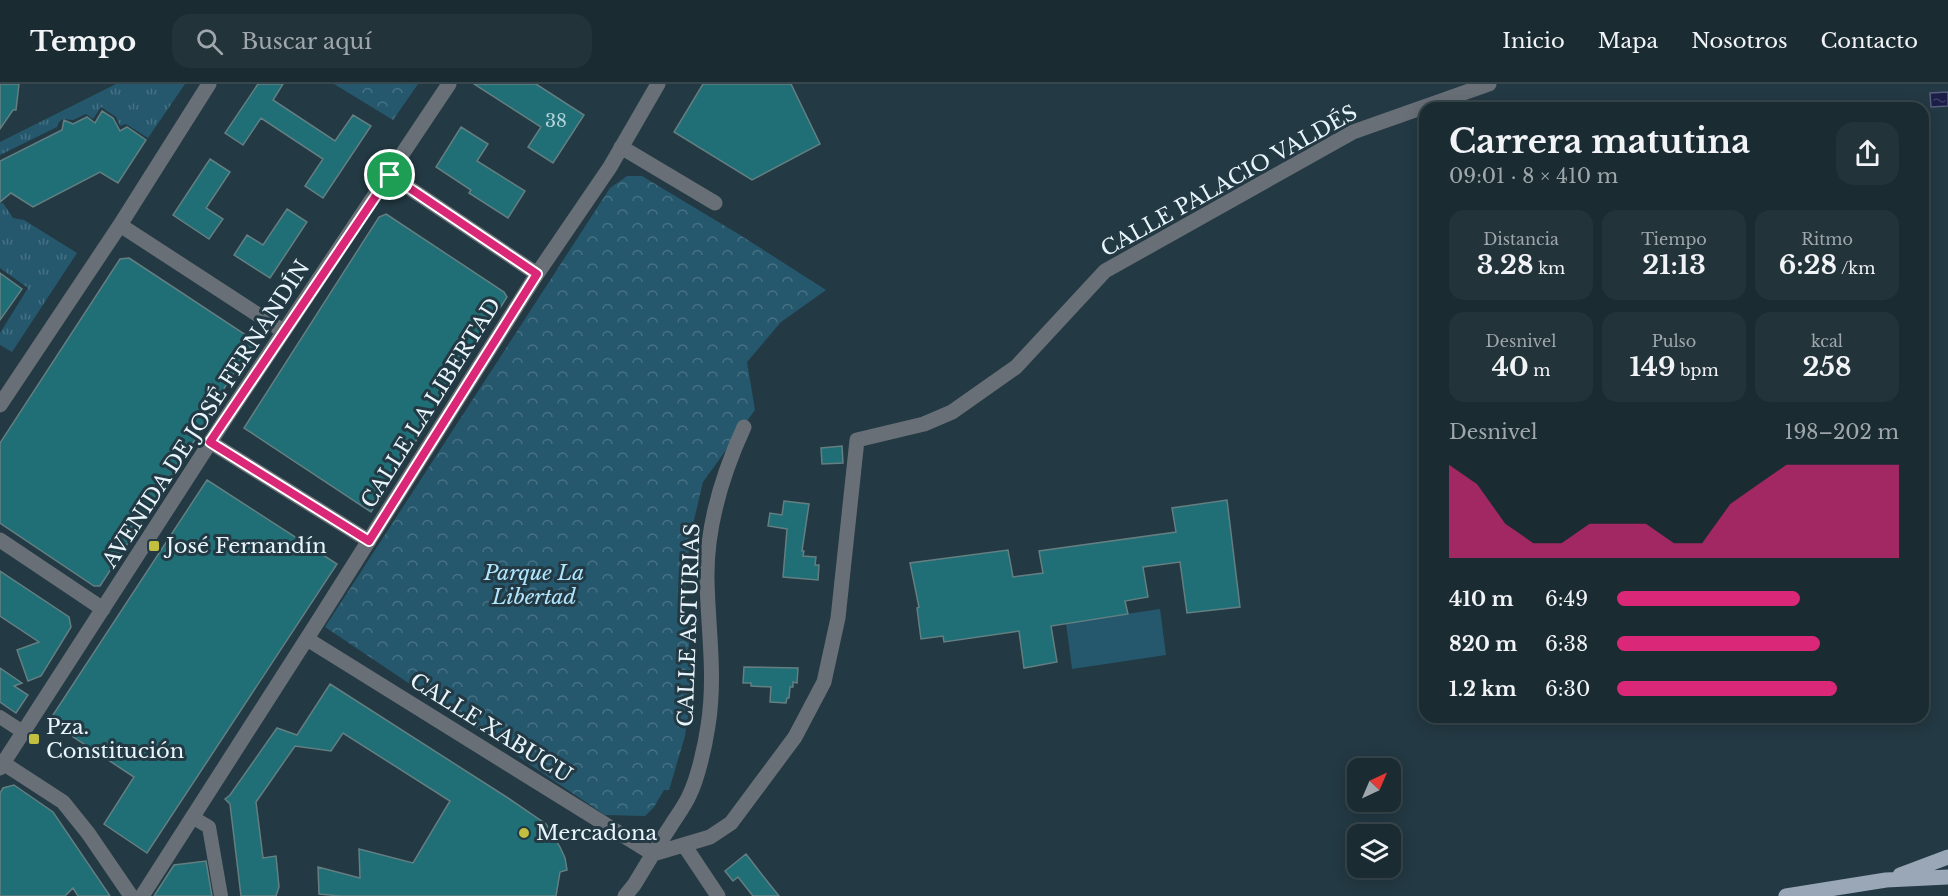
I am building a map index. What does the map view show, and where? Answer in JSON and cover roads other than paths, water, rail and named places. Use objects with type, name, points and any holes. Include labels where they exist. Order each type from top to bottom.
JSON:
[{"type":"main road","points":[[1886,880],[1948,857]]},
{"type":"main road","points":[[1786,896],[1886,880],[1948,877]]},
{"type":"street","points":[[0,405],[120,225],[209,84]]},
{"type":"street","name":"AVENIDA DE JOSÉ FERNANDÍN","points":[[2,766],[210,442],[449,84]]},
{"type":"street","name":"CALLE LA LIBERTAD","points":[[142,896],[537,274],[610,167],[658,84]]},
{"type":"street","name":"CALLE PALACIO VALDÉS","points":[[1438,102],[1489,84]]},
{"type":"street","name":"CALLE PALACIO VALDÉS","points":[[653,854],[710,837],[731,823],[795,737],[824,682],[838,618],[857,440],[924,424],[952,412],[1016,367],[1106,271],[1353,132],[1419,109]]},
{"type":"street","points":[[621,147],[715,203]]},
{"type":"street","points":[[390,175],[537,274]]},
{"type":"street","points":[[120,225],[283,331]]},
{"type":"street","name":"CALLE ASTURIAS","points":[[625,896],[689,796],[708,728],[713,663],[707,579],[710,527],[734,448],[744,427]]},
{"type":"street","points":[[210,442],[369,541]]},
{"type":"street","points":[[0,540],[103,609]]},
{"type":"street","name":"CALLE XABUCU","points":[[307,639],[653,854]]},
{"type":"street","points":[[0,717],[23,732]]},
{"type":"street","points":[[2,766],[63,802],[88,833],[131,896]]},
{"type":"street","points":[[192,817],[209,827],[221,896]]},
{"type":"street","points":[[684,845],[718,896]]},
{"type":"water","points":[[1948,92],[1948,106],[1931,107],[1930,93]]},
{"type":"place","name":"José Fernandín","points":[[154,546]]},
{"type":"place","name":"Pza. Constitución","points":[[34,739]]},
{"type":"place","name":"Mercadona","points":[[524,833]]},
{"type":"park label","name":"Parque La Libertad","points":[[534,585]]}]
